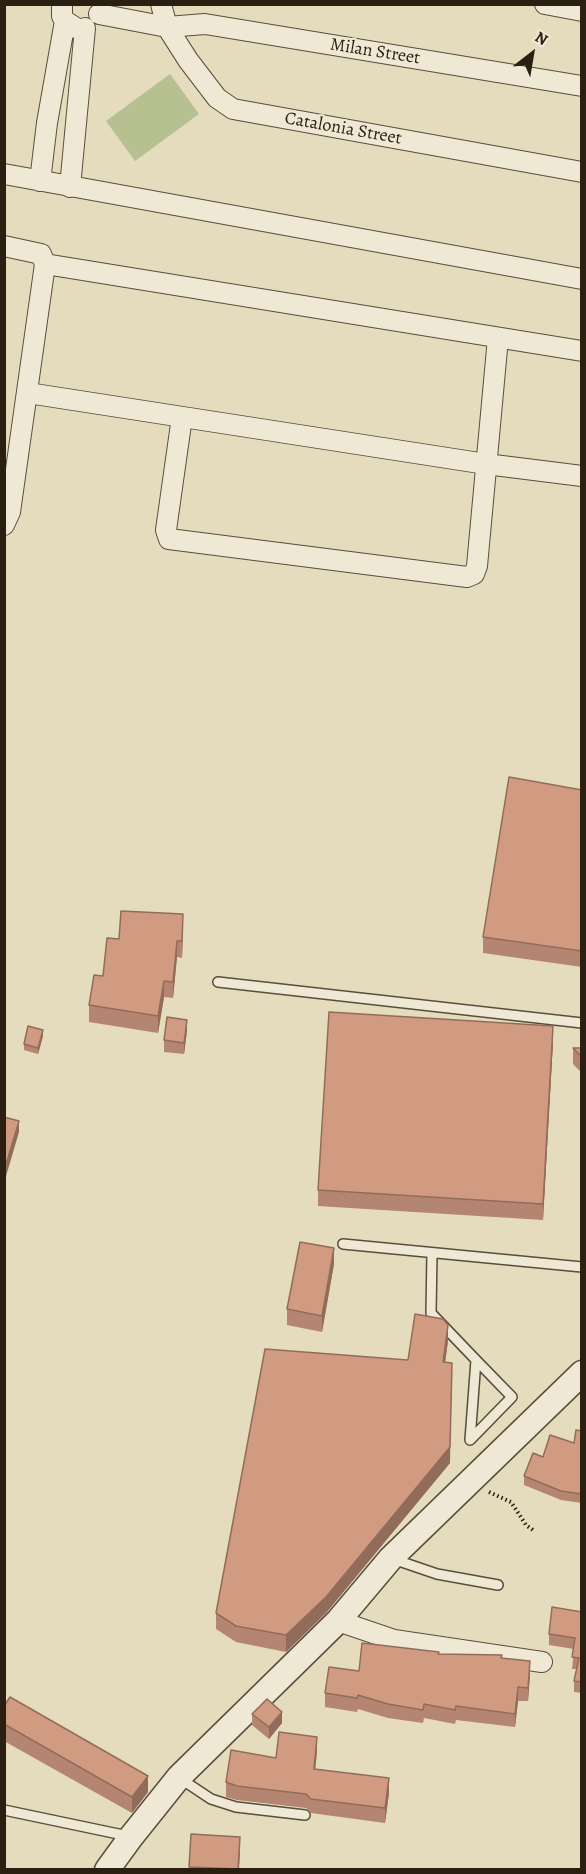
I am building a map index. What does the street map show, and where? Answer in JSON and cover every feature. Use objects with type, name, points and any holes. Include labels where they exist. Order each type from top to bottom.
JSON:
[{"type":"street","name":"Catalonia Street","points":[[161,4],[167,27],[188,60],[217,98],[233,109],[582,172]]},
{"type":"street","points":[[545,4],[582,11]]},
{"type":"street","name":"Milan Street","points":[[64,13],[76,28],[94,15],[167,27],[205,24],[582,86]]},
{"type":"street","points":[[40,181],[64,13]]},
{"type":"street","points":[[70,187],[77,105],[94,15]]},
{"type":"street","points":[[51,102],[77,105]]},
{"type":"street","points":[[45,147],[74,151]]},
{"type":"street","points":[[4,174],[582,279]]},
{"type":"street","points":[[4,246],[41,254],[45,264],[28,393],[8,519],[4,525]]},
{"type":"street","points":[[45,264],[582,351]]},
{"type":"street","points":[[182,417],[166,530],[167,537],[172,540],[467,577],[474,574],[477,566],[498,338]]},
{"type":"street","points":[[28,393],[486,464],[582,476]]},
{"type":"street","points":[[107,1869],[130,1836],[178,1778],[338,1621],[391,1558],[582,1373]]},
{"type":"street","points":[[338,1621],[393,1640],[542,1662]]},
{"type":"lane","points":[[218,982],[582,1023]]},
{"type":"lane","points":[[343,1244],[582,1267]]},
{"type":"lane","points":[[432,1253],[430,1313],[476,1360],[512,1397],[470,1440],[476,1360]]},
{"type":"lane","points":[[391,1558],[436,1574],[498,1585]]},
{"type":"lane","points":[[178,1778],[210,1799],[236,1807],[305,1815]]},
{"type":"lane","points":[[4,1810],[130,1836]]},
{"type":"path","points":[[470,1482],[511,1502],[526,1526],[533,1530]]},
{"type":"green space","points":[[170,74],[199,114],[135,161],[106,121]]},
{"type":"building","points":[[509,777],[582,790],[582,951],[483,937]]},
{"type":"building","points":[[121,911],[183,914],[182,941],[177,941],[173,982],[164,981],[158,1016],[89,1005],[94,975],[103,976],[107,938],[119,939]]},
{"type":"building","points":[[329,1012],[553,1026],[543,1204],[318,1190]]},
{"type":"building","points":[[167,1017],[187,1020],[184,1043],[164,1040]]},
{"type":"building","points":[[28,1026],[43,1030],[38,1048],[24,1044]]},
{"type":"building","points":[[573,1048],[582,1048],[582,1057]]},
{"type":"building","points":[[4,1117],[19,1121],[4,1171]]},
{"type":"building","points":[[300,1242],[334,1248],[322,1316],[287,1309]]},
{"type":"building","points":[[415,1314],[443,1319],[448,1325],[443,1362],[452,1363],[450,1447],[326,1597],[286,1635],[236,1626],[216,1613],[265,1349],[408,1360]]},
{"type":"building","points":[[576,1430],[582,1431],[582,1494],[561,1491],[524,1476],[533,1453],[543,1457],[550,1435],[574,1443]]},
{"type":"building","points":[[552,1607],[582,1612],[582,1682],[574,1681],[579,1658],[572,1657],[575,1638],[549,1634]]},
{"type":"building","points":[[362,1643],[439,1652],[438,1654],[502,1655],[501,1658],[530,1661],[528,1688],[518,1687],[515,1714],[456,1706],[455,1710],[424,1704],[423,1710],[388,1704],[358,1695],[357,1698],[325,1693],[329,1667],[359,1671]]},
{"type":"building","points":[[10,1697],[148,1776],[132,1797],[4,1724],[4,1706]]},
{"type":"building","points":[[267,1699],[282,1712],[269,1727],[252,1714]]},
{"type":"building","points":[[279,1732],[317,1737],[314,1769],[389,1778],[385,1808],[311,1799],[306,1794],[237,1786],[226,1782],[231,1750],[276,1758]]},
{"type":"building","points":[[191,1834],[240,1837],[238,1869],[189,1867]]}]
